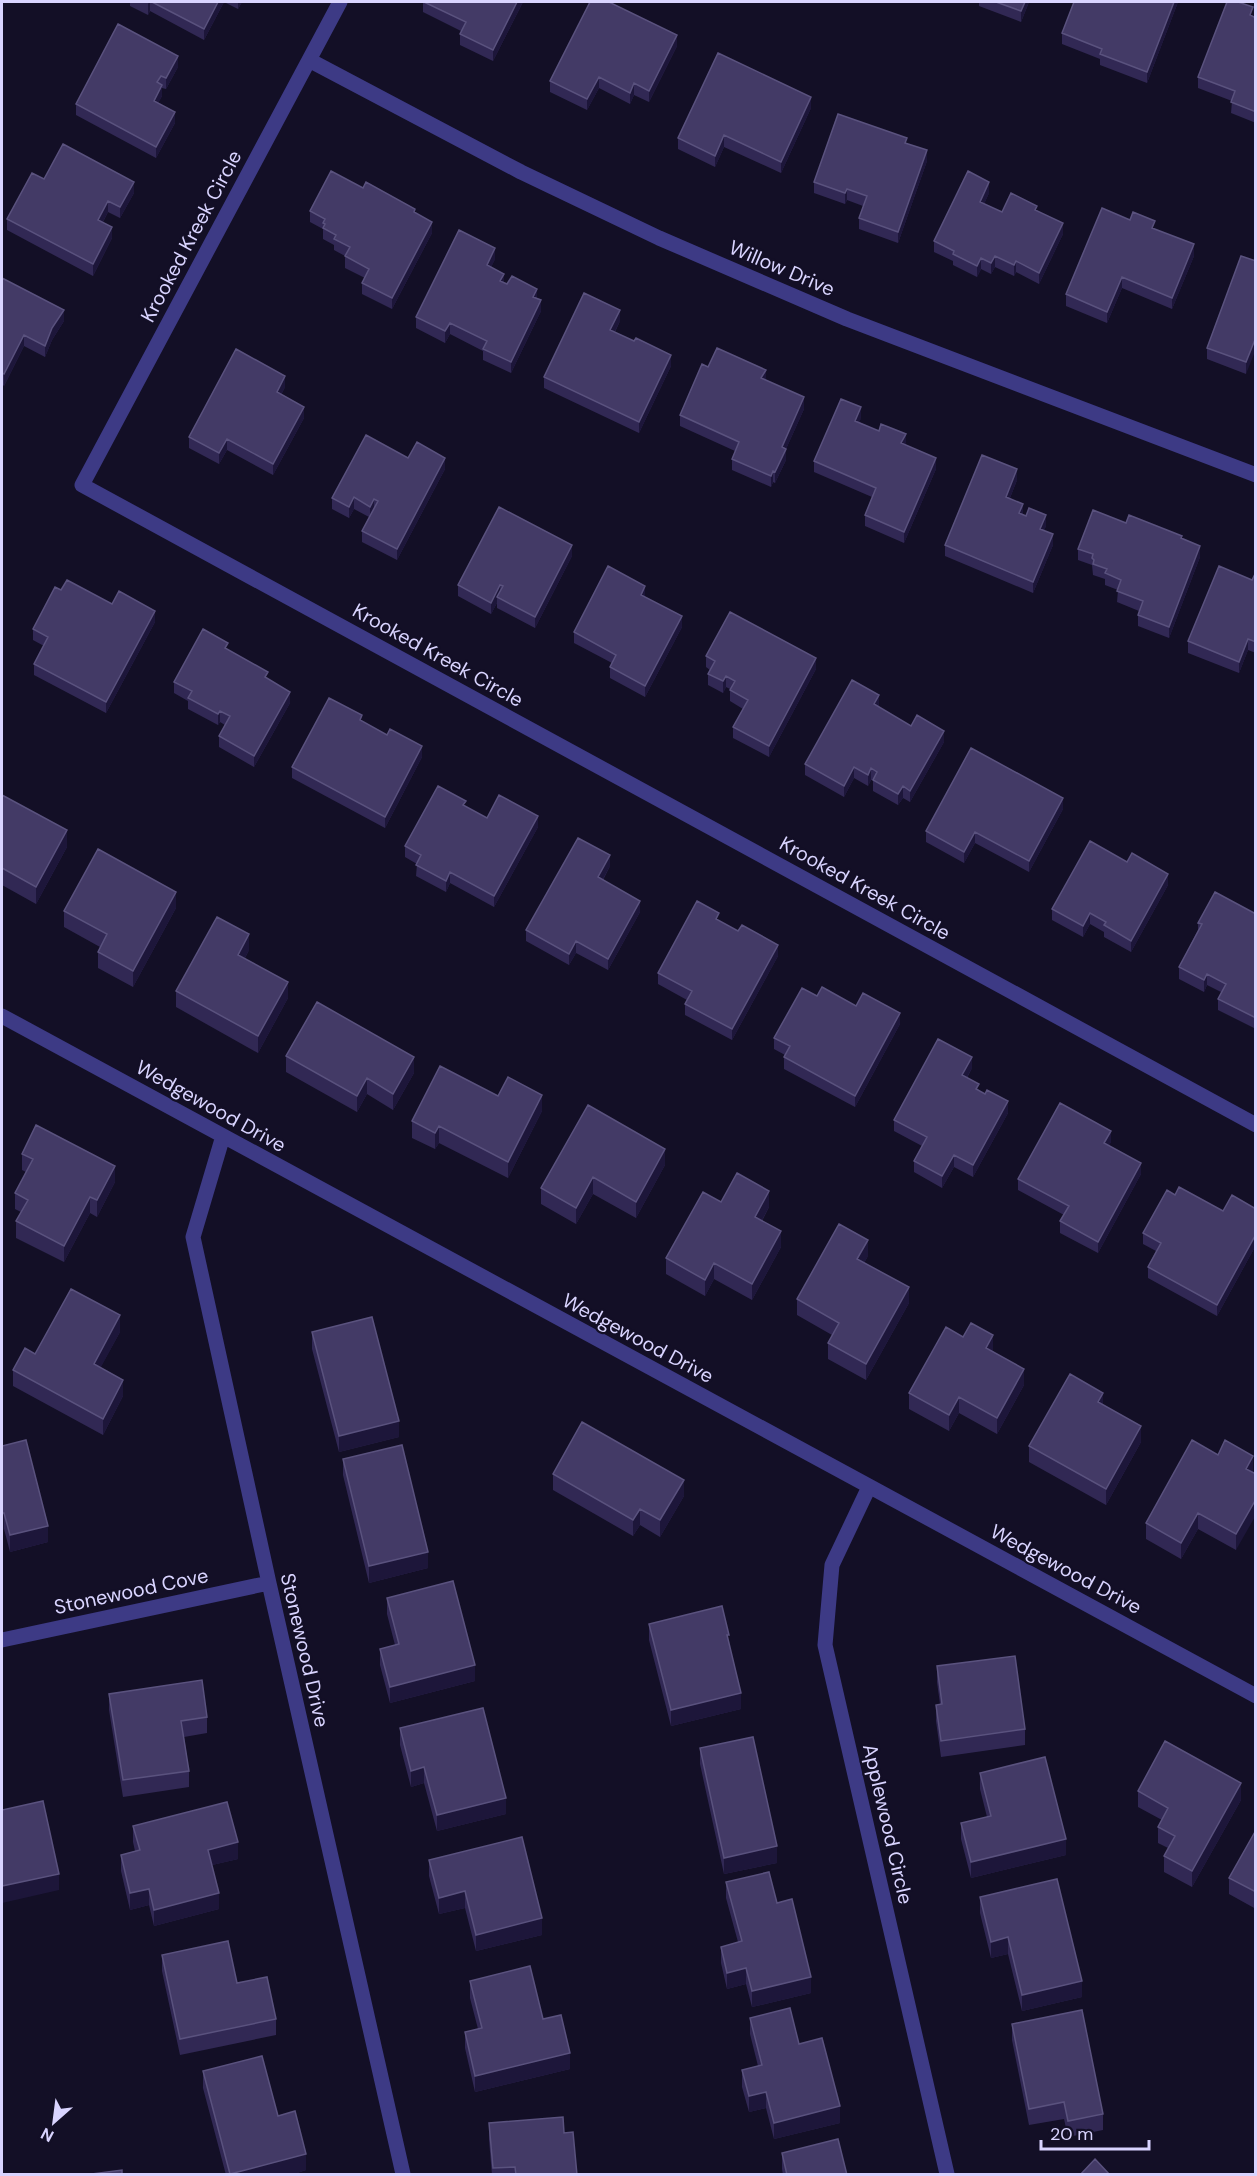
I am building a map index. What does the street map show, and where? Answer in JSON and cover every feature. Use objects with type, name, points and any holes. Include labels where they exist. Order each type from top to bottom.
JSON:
[{"type":"street","name":"Krooked Kreek Circle","points":[[340,2],[82,485],[1256,1125]]},
{"type":"street","name":"Willow Drive","points":[[309,60],[510,167],[659,238],[826,310],[1256,475]]},
{"type":"street","name":"Wedgewood Drive","points":[[2,1016],[1256,1696]]},
{"type":"street","name":"Stonewood Drive","points":[[223,1136],[194,1237],[268,1583],[403,2175]]},
{"type":"street","name":"Applewood Circle","points":[[869,1487],[832,1565],[825,1645],[947,2175]]},
{"type":"street","name":"Stonewood Cove","points":[[2,1640],[268,1583]]},
{"type":"building","points":[[152,2],[218,2],[204,29]]},
{"type":"building","points":[[424,2],[517,2],[493,50],[460,34],[466,22]]},
{"type":"building","points":[[590,2],[609,2],[677,35],[649,91],[634,83],[630,93],[599,77],[587,99],[550,81]]},
{"type":"building","points":[[996,2],[1025,2],[1021,11]]},
{"type":"building","points":[[1074,2],[1174,2],[1147,72],[1100,54],[1102,49],[1062,33]]},
{"type":"building","points":[[1227,2],[1238,2],[1253,7],[1250,15],[1256,18],[1256,112],[1231,102],[1235,91],[1198,77]]},
{"type":"building","points":[[118,24],[178,56],[166,78],[161,76],[157,82],[162,85],[154,101],[175,112],[156,147],[76,104]]},
{"type":"building","points":[[718,53],[811,97],[781,162],[724,135],[715,156],[678,138]]},
{"type":"building","points":[[838,114],[907,138],[905,143],[927,150],[898,232],[859,218],[867,196],[847,189],[845,193],[814,182]]},
{"type":"building","points":[[63,144],[134,182],[120,207],[108,201],[98,220],[112,227],[93,264],[7,219],[32,173],[44,179]]},
{"type":"building","points":[[331,171],[363,188],[366,182],[415,209],[414,212],[432,222],[392,298],[362,283],[369,269],[345,256],[350,247],[334,239],[336,235],[323,228],[325,219],[310,211]]},
{"type":"building","points":[[968,171],[989,182],[980,202],[1002,212],[1011,193],[1037,206],[1035,210],[1063,223],[1039,273],[1016,261],[1014,265],[995,256],[991,263],[981,258],[977,266],[934,241]]},
{"type":"building","points":[[1102,208],[1130,220],[1133,212],[1155,221],[1152,228],[1194,244],[1172,298],[1122,277],[1107,312],[1066,294]]},
{"type":"building","points":[[459,230],[495,248],[487,265],[504,274],[500,281],[507,284],[512,276],[537,289],[533,297],[541,300],[511,362],[483,349],[487,341],[450,323],[445,331],[416,317]]},
{"type":"building","points":[[1241,256],[1256,261],[1256,337],[1246,362],[1207,348]]},
{"type":"building","points":[[2,278],[64,310],[52,328],[45,346],[24,335],[4,374],[2,373]]},
{"type":"building","points":[[584,293],[620,310],[610,330],[634,341],[636,338],[671,355],[639,422],[544,377]]},
{"type":"building","points":[[717,348],[766,370],[761,378],[804,397],[782,447],[786,449],[771,476],[732,459],[739,442],[680,415],[702,364],[708,367]]},
{"type":"building","points":[[236,349],[285,376],[277,392],[304,407],[273,464],[227,439],[219,453],[189,437]]},
{"type":"building","points":[[841,399],[861,407],[855,421],[879,431],[881,424],[906,434],[901,443],[936,458],[904,532],[865,515],[876,488],[814,461]]},
{"type":"building","points":[[366,435],[408,458],[417,442],[445,458],[397,549],[362,531],[378,501],[374,499],[370,507],[354,497],[349,507],[332,498]]},
{"type":"building","points":[[982,455],[1017,469],[1006,497],[1023,504],[1019,513],[1026,516],[1029,508],[1046,515],[1040,529],[1053,534],[1033,582],[945,545]]},
{"type":"building","points":[[499,507],[572,545],[535,617],[497,597],[503,586],[500,585],[491,603],[458,585]]},
{"type":"building","points":[[1093,510],[1126,523],[1129,515],[1182,536],[1181,538],[1200,546],[1169,627],[1138,615],[1143,601],[1117,591],[1121,580],[1105,573],[1107,569],[1093,564],[1093,554],[1078,549]]},
{"type":"building","points":[[608,566],[645,586],[641,595],[682,616],[645,686],[610,667],[616,655],[574,632]]},
{"type":"building","points":[[1219,566],[1252,580],[1256,572],[1256,642],[1248,639],[1239,662],[1188,641]]},
{"type":"building","points":[[67,580],[112,604],[119,591],[155,611],[106,702],[34,664],[48,637],[33,629],[55,587],[61,590]]},
{"type":"building","points":[[730,612],[816,658],[769,746],[733,727],[748,700],[730,690],[735,681],[726,676],[723,681],[708,674],[715,661],[706,656]]},
{"type":"building","points":[[203,629],[228,643],[225,648],[268,672],[265,677],[290,692],[254,756],[219,736],[230,716],[220,711],[218,714],[188,698],[192,691],[174,682]]},
{"type":"building","points":[[852,680],[879,695],[874,704],[911,726],[917,715],[944,731],[910,791],[903,786],[898,794],[873,780],[877,772],[871,768],[868,775],[854,767],[844,786],[805,764]]},
{"type":"building","points":[[329,698],[362,715],[360,720],[387,735],[390,729],[422,746],[385,817],[292,767]]},
{"type":"building","points":[[971,748],[1063,798],[1029,861],[975,832],[964,852],[926,831]]},
{"type":"building","points":[[438,786],[466,801],[463,805],[487,818],[499,795],[538,816],[494,896],[450,872],[446,881],[416,865],[421,855],[405,846]]},
{"type":"building","points":[[2,795],[67,830],[36,887],[2,868]]},
{"type":"building","points":[[578,838],[610,855],[598,877],[640,901],[608,959],[576,941],[569,954],[526,930]]},
{"type":"building","points":[[1090,841],[1127,862],[1132,853],[1168,874],[1131,941],[1104,925],[1106,922],[1090,913],[1083,926],[1052,909]]},
{"type":"building","points":[[98,849],[176,892],[133,971],[98,952],[107,934],[64,911]]},
{"type":"building","points":[[1215,892],[1256,914],[1256,1018],[1218,999],[1226,984],[1207,974],[1204,980],[1179,967],[1202,924],[1198,923]]},
{"type":"building","points":[[697,901],[719,913],[716,919],[738,931],[742,925],[778,945],[732,1029],[685,1004],[692,991],[658,973]]},
{"type":"building","points":[[217,917],[249,934],[238,955],[288,982],[258,1036],[176,991]]},
{"type":"building","points":[[822,987],[856,1006],[863,993],[900,1013],[855,1096],[784,1057],[790,1046],[774,1038],[802,988],[817,996]]},
{"type":"building","points":[[317,1002],[414,1057],[393,1094],[367,1078],[357,1096],[286,1056]]},
{"type":"building","points":[[938,1039],[972,1057],[962,1075],[979,1084],[976,1089],[985,1094],[987,1090],[1008,1101],[973,1165],[954,1155],[942,1176],[914,1161],[927,1137],[894,1120]]},
{"type":"building","points":[[440,1066],[498,1096],[508,1077],[542,1095],[508,1162],[439,1126],[435,1133],[412,1121]]},
{"type":"building","points":[[1060,1103],[1111,1131],[1104,1143],[1141,1163],[1098,1242],[1060,1221],[1069,1206],[1018,1179]]},
{"type":"building","points":[[588,1105],[665,1149],[636,1202],[593,1177],[576,1208],[541,1188]]},
{"type":"building","points":[[36,1125],[115,1166],[97,1200],[90,1197],[64,1246],[16,1221],[28,1200],[15,1193],[33,1159],[22,1154]]},
{"type":"building","points":[[737,1173],[769,1191],[755,1217],[781,1231],[752,1284],[714,1263],[705,1280],[666,1258],[703,1192],[721,1202]]},
{"type":"building","points":[[1179,1187],[1223,1211],[1232,1195],[1256,1209],[1256,1234],[1217,1305],[1148,1267],[1161,1243],[1143,1233],[1167,1190],[1175,1195]]},
{"type":"building","points":[[839,1224],[868,1240],[857,1259],[909,1287],[866,1364],[828,1343],[839,1323],[797,1299]]},
{"type":"building","points":[[71,1289],[120,1315],[94,1364],[123,1380],[103,1419],[13,1370],[25,1348],[35,1354]]},
{"type":"building","points":[[372,1317],[399,1421],[339,1436],[312,1332]]},
{"type":"building","points":[[971,1323],[993,1335],[986,1348],[1024,1369],[997,1418],[959,1397],[949,1415],[909,1393],[946,1327],[963,1337]]},
{"type":"building","points":[[1070,1374],[1103,1393],[1098,1402],[1141,1426],[1106,1489],[1029,1446]]},
{"type":"building","points":[[582,1422],[684,1480],[660,1520],[640,1509],[633,1520],[553,1474]]},
{"type":"building","points":[[26,1440],[48,1526],[10,1535],[4,1513],[2,1513],[2,1446]]},
{"type":"building","points":[[1192,1440],[1218,1455],[1225,1440],[1253,1456],[1246,1469],[1256,1474],[1256,1499],[1236,1534],[1198,1513],[1181,1543],[1146,1523]]},
{"type":"building","points":[[402,1445],[428,1552],[369,1566],[343,1459]]},
{"type":"building","points":[[453,1581],[475,1665],[390,1687],[380,1649],[399,1644],[387,1598]]},
{"type":"building","points":[[722,1606],[741,1693],[671,1710],[649,1624]]},
{"type":"building","points":[[1015,1656],[1025,1729],[941,1741],[936,1705],[942,1704],[937,1666]]},
{"type":"building","points":[[202,1680],[207,1717],[181,1721],[189,1771],[123,1780],[109,1694]]},
{"type":"building","points":[[483,1708],[506,1798],[437,1815],[424,1767],[411,1771],[400,1728]]},
{"type":"building","points":[[753,1737],[777,1846],[724,1858],[700,1748]]},
{"type":"building","points":[[1165,1741],[1241,1783],[1192,1871],[1164,1856],[1175,1836],[1158,1827],[1168,1808],[1138,1791]]},
{"type":"building","points":[[1045,1757],[1066,1839],[971,1862],[961,1823],[991,1816],[980,1773]]},
{"type":"building","points":[[43,1801],[59,1874],[2,1886],[2,1810]]},
{"type":"building","points":[[227,1802],[238,1842],[208,1850],[219,1893],[154,1910],[149,1889],[130,1893],[121,1855],[140,1850],[133,1826]]},
{"type":"building","points":[[1256,1830],[1256,1892],[1229,1878]]},
{"type":"building","points":[[522,1837],[542,1918],[476,1935],[465,1891],[439,1898],[429,1860]]},
{"type":"building","points":[[769,1872],[777,1903],[792,1899],[811,1977],[752,1991],[746,1968],[727,1973],[721,1947],[742,1941],[726,1882]]},
{"type":"building","points":[[1057,1879],[1082,1981],[1022,1995],[1008,1937],[991,1942],[980,1897]]},
{"type":"building","points":[[228,1941],[237,1983],[267,1977],[276,2019],[180,2039],[162,1955]]},
{"type":"building","points":[[530,1966],[543,2019],[561,2015],[570,2053],[475,2076],[465,2032],[482,2028],[470,1981]]},
{"type":"building","points":[[790,2008],[799,2044],[822,2038],[840,2106],[774,2123],[766,2092],[749,2096],[742,2070],[762,2065],[750,2018]]},
{"type":"building","points":[[1082,2010],[1103,2114],[1068,2121],[1064,2102],[1029,2109],[1012,2024]]},
{"type":"building","points":[[262,2056],[278,2116],[295,2111],[306,2154],[230,2174],[203,2071]]},
{"type":"building","points":[[563,2117],[564,2133],[573,2132],[577,2175],[516,2175],[515,2167],[493,2168],[489,2123]]},
{"type":"building","points":[[838,2139],[847,2175],[787,2175],[782,2153]]},
{"type":"building","points":[[1095,2159],[1110,2175],[1080,2175]]},
{"type":"building","points":[[122,2170],[122,2175],[84,2175]]}]
